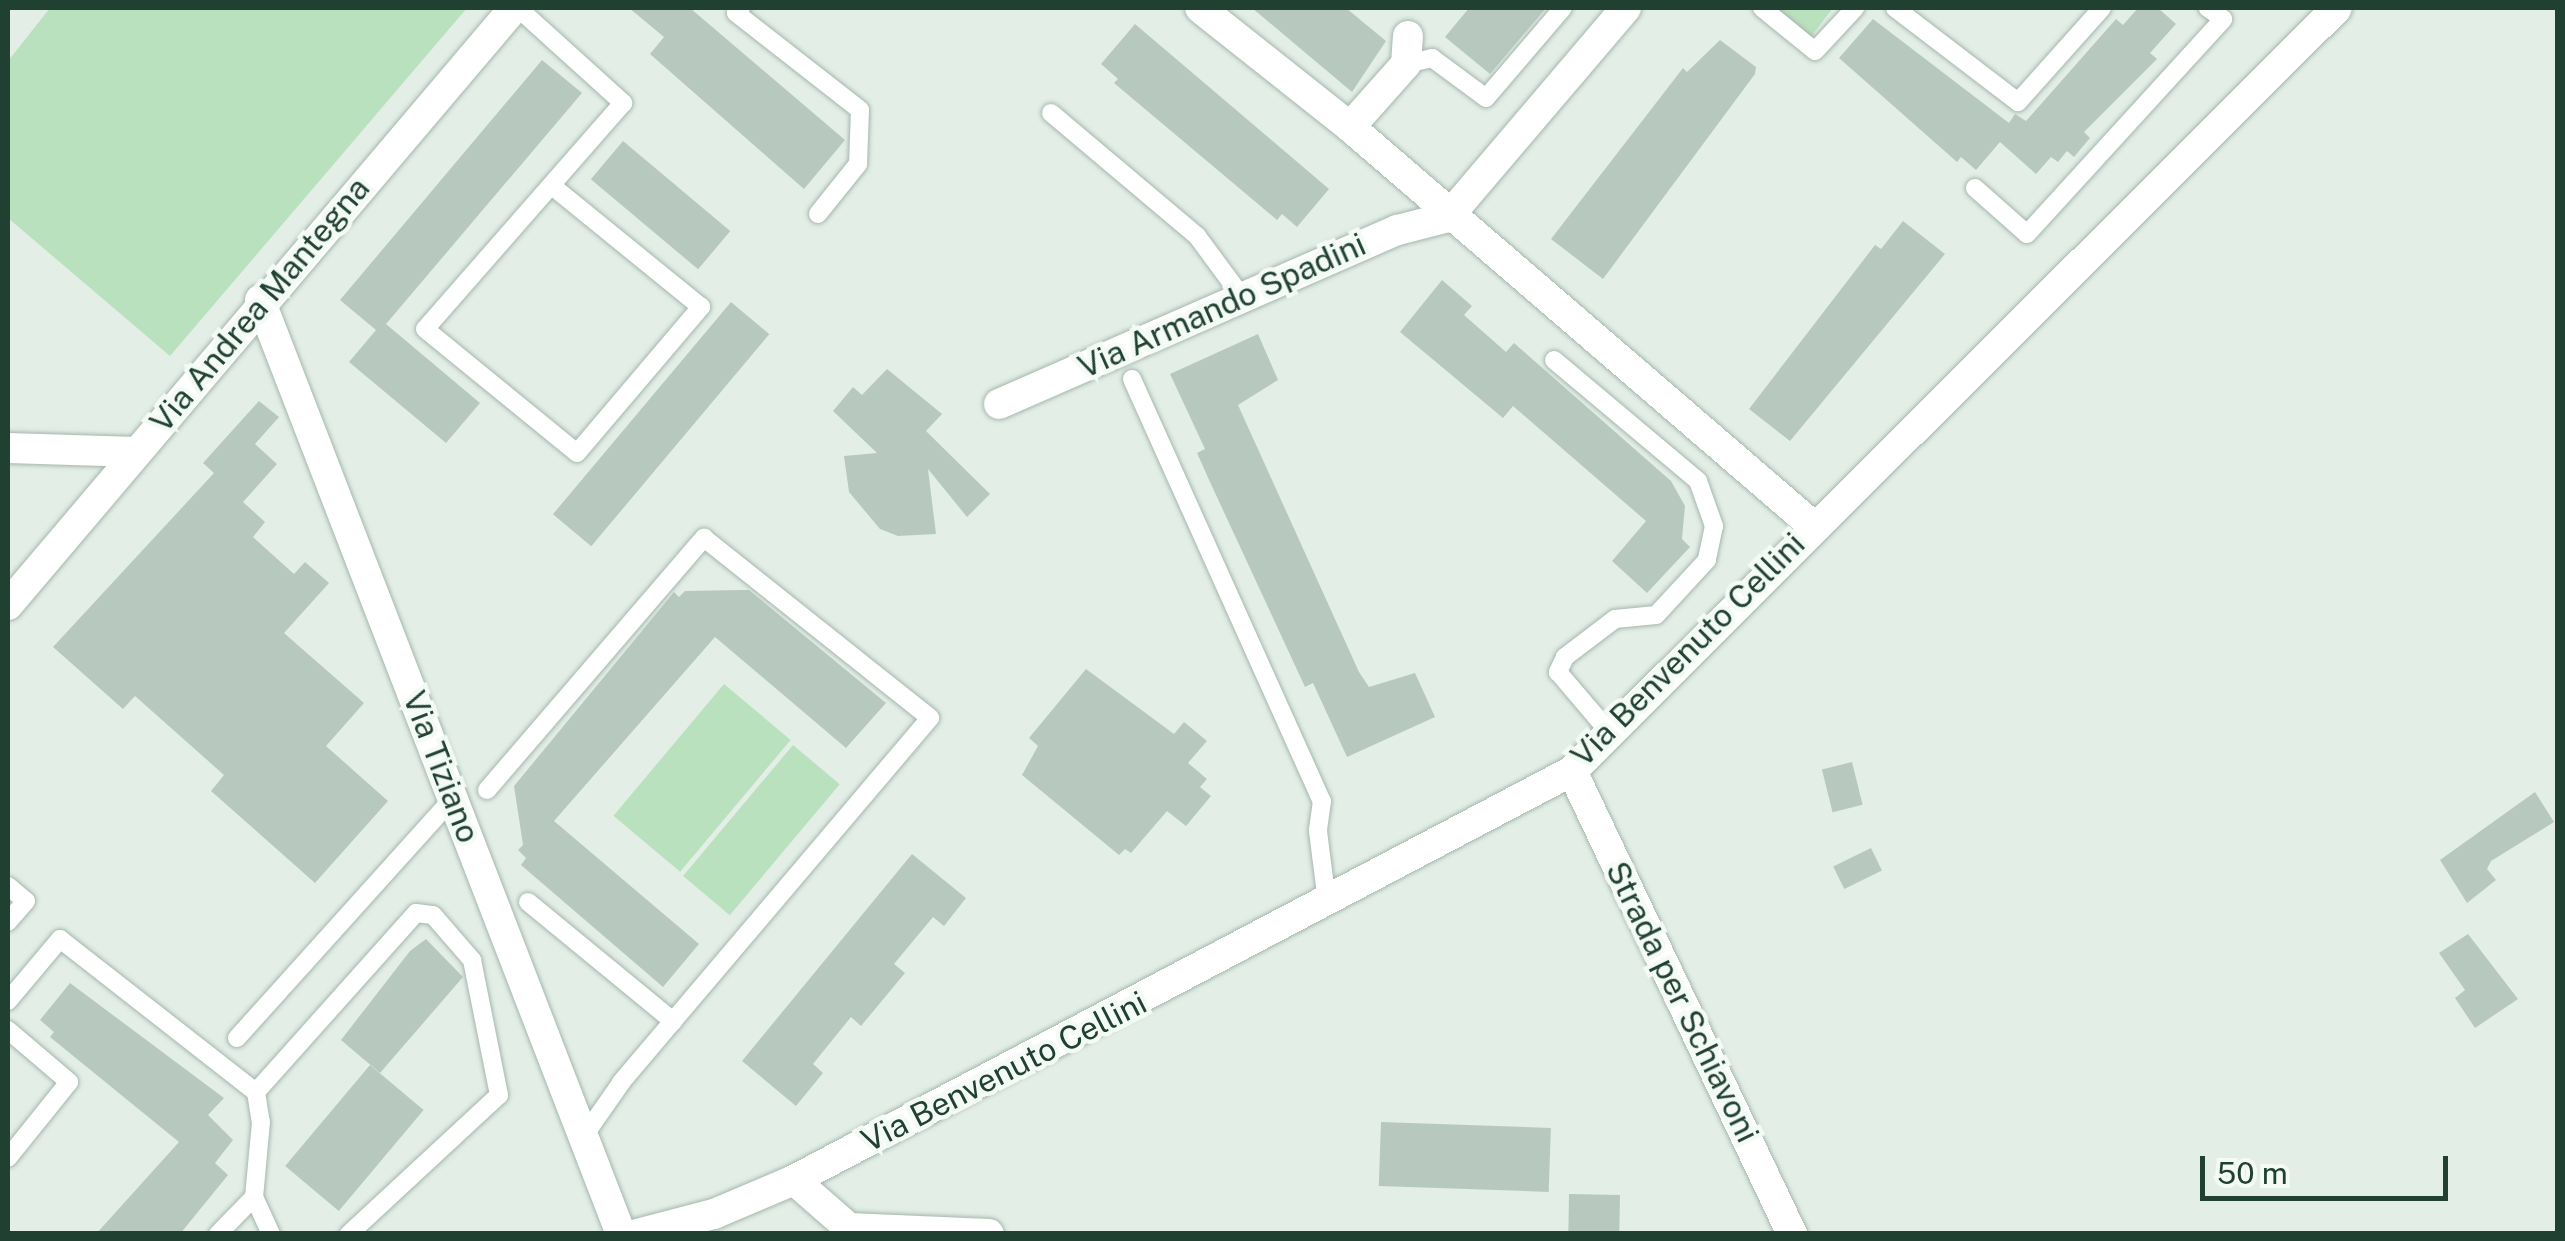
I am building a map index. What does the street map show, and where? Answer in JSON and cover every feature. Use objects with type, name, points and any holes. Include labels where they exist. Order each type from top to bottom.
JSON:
[{"type":"street","name":"Via Andrea Mantegna","points":[[8,606],[260,300],[516,8]]},
{"type":"street","points":[[1200,8],[1350,127],[1448,217],[1812,525]]},
{"type":"street","points":[[1448,217],[1626,8]]},
{"type":"street","name":"Via Benvenuto Cellini","points":[[637,1234],[714,1214],[794,1180],[1572,771],[1812,525],[2330,10]]},
{"type":"street","points":[[1350,127],[1407,50]]},
{"type":"street","name":"Via Armando Spadini","points":[[999,404],[1398,230],[1448,217]]},
{"type":"street","name":"Via Tiziano","points":[[260,300],[621,1234]]},
{"type":"street","points":[[8,448],[137,452]]},
{"type":"street","name":"Strada per Schiavoni","points":[[1572,771],[1792,1234]]},
{"type":"street","points":[[794,1180],[849,1228],[989,1234]]},
{"type":"lane","points":[[516,8],[623,103],[551,185],[425,329],[577,454],[701,307],[551,185]]},
{"type":"lane","points":[[741,8],[736,12],[860,110],[858,164],[818,214]]},
{"type":"lane","points":[[1407,50],[1432,58],[1486,98],[1563,8]]},
{"type":"lane","points":[[1762,8],[1815,51],[1856,8]]},
{"type":"lane","points":[[1895,8],[2018,102],[2102,8]]},
{"type":"lane","points":[[1975,188],[2027,234],[2223,19],[2208,8]]},
{"type":"lane","points":[[1051,113],[1197,236],[1242,297]]},
{"type":"lane","points":[[1554,360],[1698,481],[1714,526],[1707,560],[1656,615],[1615,619],[1565,657],[1558,672],[1609,732]]},
{"type":"lane","points":[[1132,379],[1322,801],[1318,831],[1326,902]]},
{"type":"lane","points":[[487,790],[704,538],[930,718],[674,1021],[584,1136]]},
{"type":"lane","points":[[237,1038],[453,798]]},
{"type":"lane","points":[[8,886],[26,900],[8,922]]},
{"type":"lane","points":[[528,902],[674,1021]]},
{"type":"lane","points":[[256,1092],[416,913],[433,915],[472,960],[500,1095],[349,1234]]},
{"type":"lane","points":[[8,1000],[60,939],[256,1092],[261,1122],[254,1197],[271,1234]]},
{"type":"lane","points":[[8,1030],[69,1082],[8,1158]]},
{"type":"lane","points":[[218,1234],[254,1197]]},
{"type":"green space","points":[[50,8],[467,8],[170,356],[8,218],[8,61]]},
{"type":"green space","points":[[1773,8],[1833,8],[1810,38]]},
{"type":"green space","points":[[724,684],[791,740],[680,872],[613,816]]},
{"type":"green space","points":[[793,745],[840,784],[730,915],[683,876]]},
{"type":"building","points":[[629,8],[690,8],[845,140],[804,189],[650,54],[664,37]]},
{"type":"building","points":[[1252,8],[1346,8],[1386,41],[1352,92]]},
{"type":"building","points":[[1469,8],[1546,8],[1490,74],[1445,37]]},
{"type":"building","points":[[2138,8],[2158,8],[2176,24],[2150,53],[2157,59],[2084,132],[2090,138],[2074,157],[2067,151],[2058,162],[2051,157],[2036,174],[2000,142],[1976,170],[1961,157],[1957,162],[1839,58],[1873,19],[2009,123],[2015,114],[2026,121],[2116,19],[2123,25]]},
{"type":"building","points":[[1135,24],[1329,189],[1297,227],[1282,214],[1277,220],[1114,83],[1118,79],[1101,64]]},
{"type":"building","points":[[1720,40],[1756,67],[1755,74],[1603,279],[1551,239],[1683,68],[1687,72]]},
{"type":"building","points":[[542,60],[582,93],[386,324],[480,403],[446,443],[349,362],[376,330],[340,300]]},
{"type":"building","points":[[623,141],[730,231],[698,269],[591,179]]},
{"type":"building","points":[[1903,221],[1945,254],[1790,441],[1749,409],[1875,245],[1881,249]]},
{"type":"building","points":[[1442,280],[1472,306],[1464,315],[1506,352],[1514,343],[1671,481],[1685,506],[1682,539],[1690,547],[1647,593],[1612,561],[1646,521],[1513,406],[1503,418],[1400,332]]},
{"type":"building","points":[[731,302],[769,334],[591,546],[553,514]]},
{"type":"building","points":[[1258,334],[1278,380],[1238,405],[1359,672],[1369,687],[1415,673],[1435,717],[1347,757],[1313,683],[1305,687],[1210,482],[1197,453],[1205,449],[1170,374]]},
{"type":"building","points":[[887,369],[942,414],[926,431],[990,494],[967,517],[928,469],[936,534],[898,536],[880,529],[849,492],[844,456],[877,453],[833,411],[853,387],[862,395]]},
{"type":"building","points":[[259,401],[279,417],[255,444],[277,464],[243,502],[265,522],[253,537],[294,574],[305,562],[329,583],[284,633],[364,703],[326,746],[388,801],[315,883],[211,791],[224,775],[135,696],[123,709],[53,647],[214,473],[203,463]]},
{"type":"building","points":[[749,590],[886,703],[846,748],[715,637],[554,821],[699,944],[663,987],[521,865],[526,858],[518,850],[523,845],[514,786],[674,592],[679,597],[685,591]]},
{"type":"building","points":[[1086,669],[1174,734],[1184,722],[1207,741],[1188,763],[1207,779],[1200,787],[1211,796],[1186,826],[1167,811],[1131,853],[1125,849],[1119,855],[1022,775],[1038,746],[1029,738]]},
{"type":"building","points":[[1852,762],[1863,805],[1833,812],[1822,769]]},
{"type":"building","points":[[2535,792],[2554,822],[2491,861],[2487,869],[2496,880],[2467,903],[2440,860]]},
{"type":"building","points":[[1871,848],[1882,870],[1844,889],[1833,866]]},
{"type":"building","points":[[912,854],[966,898],[944,926],[933,917],[894,964],[905,973],[861,1026],[851,1017],[813,1064],[823,1073],[796,1106],[742,1061]]},
{"type":"building","points":[[2468,934],[2518,999],[2475,1028],[2455,998],[2465,990],[2439,953]]},
{"type":"building","points":[[426,939],[463,977],[380,1073],[341,1040],[410,951]]},
{"type":"building","points":[[70,983],[224,1098],[208,1115],[233,1140],[215,1163],[228,1175],[180,1234],[96,1234],[179,1142],[50,1037],[54,1032],[40,1020]]},
{"type":"building","points":[[370,1065],[424,1110],[339,1211],[285,1166]]},
{"type":"building","points":[[1381,1122],[1551,1128],[1549,1192],[1379,1186]]},
{"type":"building","points":[[1569,1194],[1620,1195],[1619,1234],[1568,1234]]}]
